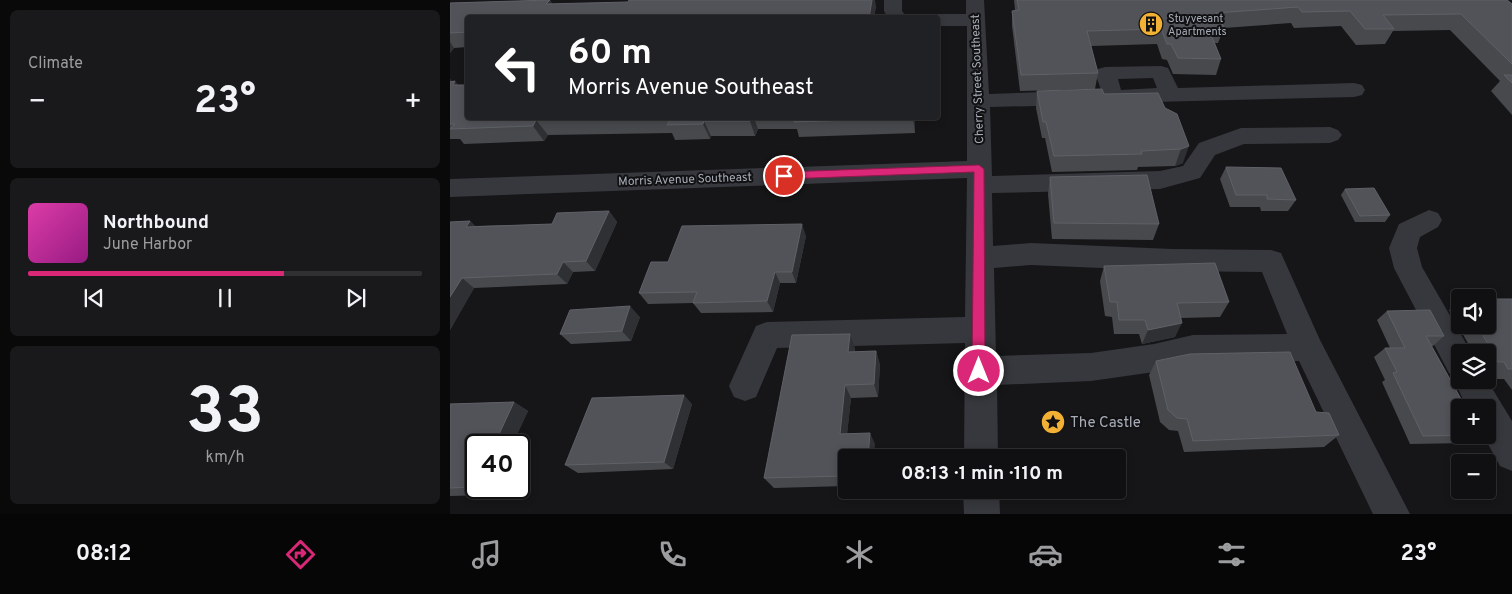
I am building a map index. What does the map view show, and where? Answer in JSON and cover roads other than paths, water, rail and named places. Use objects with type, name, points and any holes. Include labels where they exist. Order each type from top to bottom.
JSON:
[{"type":"street","points":[[894,0],[893,11],[896,15]]},
{"type":"street","points":[[940,19],[975,10]]},
{"type":"street","name":"Cherry Street Southeast","points":[[975,10],[979,101],[981,449]]},
{"type":"street","points":[[979,101],[1354,90]]},
{"type":"street","name":"Morris Avenue Southeast","points":[[450,188],[979,177],[1160,180],[1191,172],[1207,149],[1241,136],[1330,135]]},
{"type":"street","points":[[1429,220],[1408,231],[1403,248],[1408,268],[1451,347]]},
{"type":"street","points":[[980,258],[1032,254],[1172,260],[1271,261],[1308,348],[1392,514]]},
{"type":"street","points":[[745,386],[768,335],[979,330]]},
{"type":"street","points":[[979,371],[1091,367],[1154,358],[1193,349],[1308,348]]},
{"type":"street","points":[[1496,425],[1512,454]]},
{"type":"street","points":[[981,499],[982,514]]},
{"type":"place","name":"Stuyvesant Apartments","points":[[1151,24]]},
{"type":"place","name":"The Castle","points":[[1053,422]]}]
